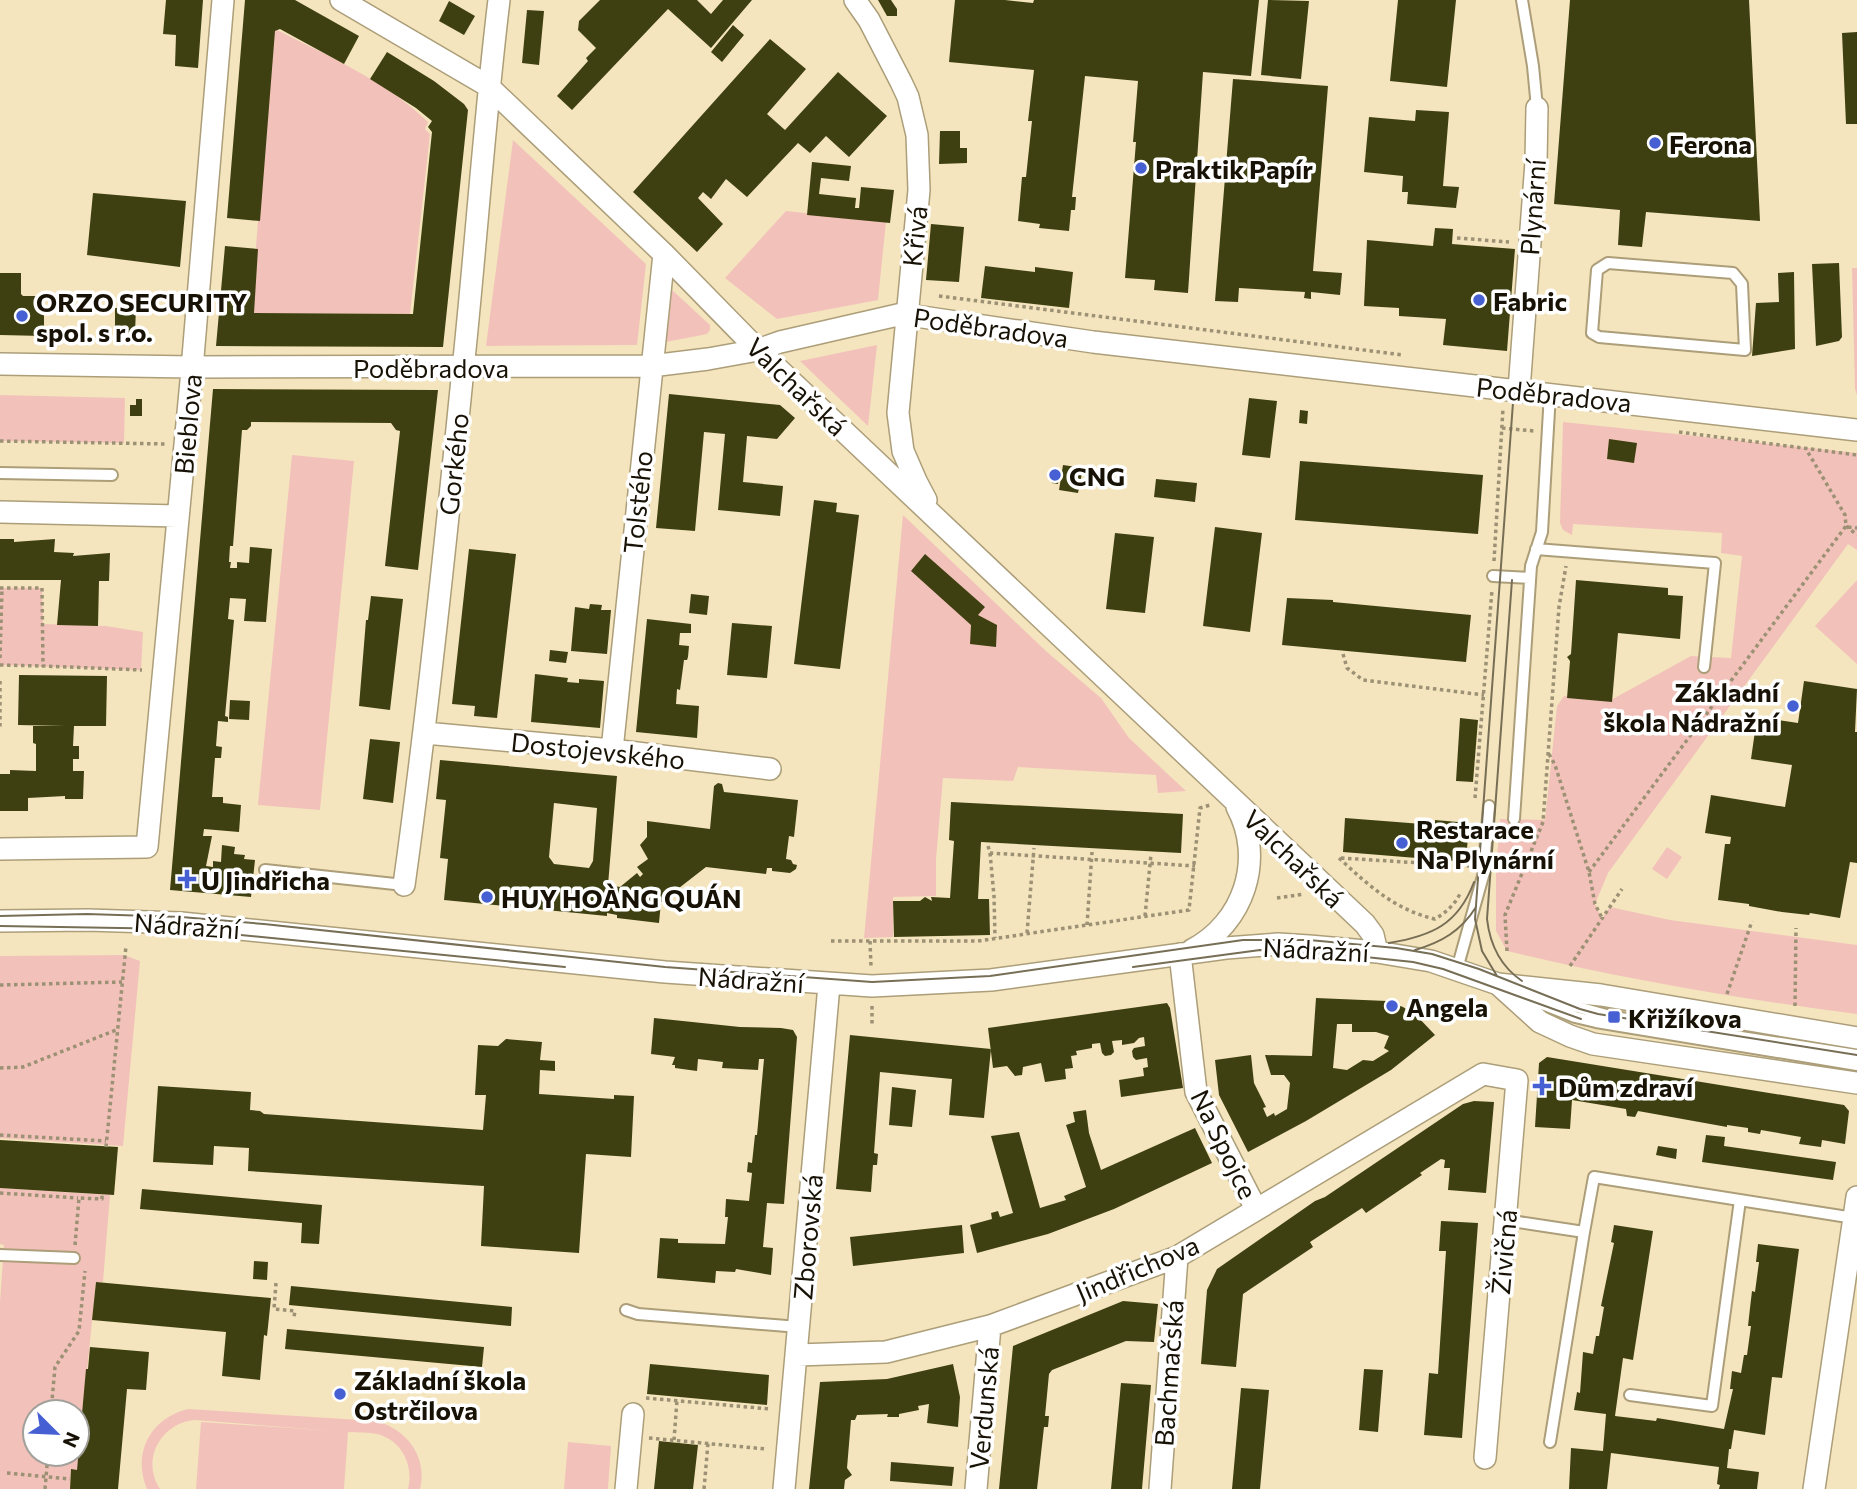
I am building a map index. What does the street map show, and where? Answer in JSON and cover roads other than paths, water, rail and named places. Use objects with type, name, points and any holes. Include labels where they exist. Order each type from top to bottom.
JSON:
[{"type":"street","name":"Bieblova","points":[[0,849],[147,847],[186,445],[223,0]]},
{"type":"street","name":"Valchařská","points":[[341,0],[488,86],[664,254],[758,350],[1365,924],[1373,935],[1377,952]]},
{"type":"street","name":"Gorkého","points":[[404,885],[425,733],[464,367],[488,86],[499,0]]},
{"type":"street","name":"Křivá","points":[[855,0],[869,20],[901,82],[915,125],[919,190],[898,413],[901,439],[912,473],[939,519]]},
{"type":"street","name":"Plynární","points":[[1512,389],[1536,162],[1537,108]]},
{"type":"street","name":"Tolstého","points":[[612,750],[664,254]]},
{"type":"street","name":"Poděbradova","points":[[0,364],[192,367],[651,366],[758,350],[908,303],[1093,342],[1857,430]]},
{"type":"street","points":[[0,512],[178,516]]},
{"type":"street","name":"Dostojevského","points":[[425,733],[612,750],[770,769]]},
{"type":"street","name":"Valchařská","points":[[1180,954],[1200,946],[1218,932],[1233,914],[1244,893],[1250,862],[1249,845],[1246,829],[1233,799]]},
{"type":"street","name":"Nádražní","points":[[0,921],[181,923],[665,972],[872,986],[960,983],[1278,944],[1377,952],[1431,961],[1498,984],[1601,995],[1857,1038]]},
{"type":"street","name":"Na Spojce","points":[[1180,954],[1196,1092],[1256,1209]]},
{"type":"street","name":"Nádražní","points":[[1498,984],[1540,1022],[1593,1044],[1857,1083]]},
{"type":"street","name":"Zborovská","points":[[784,1489],[829,985]]},
{"type":"street","name":"Jindřichova","points":[[797,1355],[886,1352],[990,1326],[1177,1257],[1483,1074]]},
{"type":"street","name":"Živičná","points":[[1483,1074],[1517,1080],[1485,1458]]},
{"type":"street","points":[[1814,1489],[1855,1208]]},
{"type":"street","name":"Bachmačská","points":[[1160,1489],[1177,1257]]},
{"type":"street","name":"Verdunská","points":[[976,1489],[990,1326]]},
{"type":"street","points":[[626,1489],[636,1406]]},
{"type":"lane","points":[[1522,0],[1537,108]]},
{"type":"lane","points":[[1608,263],[1732,273],[1742,284],[1745,351],[1599,337],[1591,333],[1597,270],[1608,263]]},
{"type":"lane","points":[[1514,819],[1530,578],[1542,532],[1550,393]]},
{"type":"lane","points":[[0,473],[112,475]]},
{"type":"lane","points":[[1536,549],[1715,563],[1704,667]]},
{"type":"lane","points":[[1493,576],[1530,578]]},
{"type":"lane","points":[[1457,969],[1483,876],[1489,806]]},
{"type":"lane","points":[[265,870],[404,885]]},
{"type":"lane","points":[[1498,984],[1598,1014],[1857,1055]]},
{"type":"lane","points":[[1498,984],[1554,1009],[1596,1023],[1857,1065]]},
{"type":"lane","points":[[1550,1442],[1594,1177],[1740,1200],[1855,1208]]},
{"type":"lane","points":[[1630,1395],[1712,1406],[1740,1200]]},
{"type":"lane","points":[[1505,1220],[1584,1232]]},
{"type":"lane","points":[[0,1255],[74,1258]]},
{"type":"lane","points":[[626,1310],[638,1314],[799,1327]]},
{"type":"tram line","points":[[1497,976],[1482,951],[1475,919],[1514,389]]},
{"type":"tram line","points":[[1512,580],[1487,919],[1497,954],[1508,969],[1522,981]]},
{"type":"tram line","points":[[1389,943],[1418,937],[1441,926],[1460,909],[1474,882]]},
{"type":"tram line","points":[[1415,950],[1450,935],[1476,907]]},
{"type":"tram line","points":[[0,916],[87,914],[181,917],[665,967],[872,982],[990,976],[1243,940],[1309,940],[1432,954],[1598,1014],[1857,1055]]},
{"type":"tram line","points":[[0,926],[180,929],[565,967]]},
{"type":"tram line","points":[[1133,967],[1260,950],[1413,962],[1443,969],[1581,1019]]},
{"type":"place","name":"Ferona","points":[[1655,143]]},
{"type":"place","name":"Praktik Papír","points":[[1141,168]]},
{"type":"place","name":"Fabric","points":[[1479,300]]},
{"type":"place","name":"ORZO SECURITY spol. s r.o.","points":[[22,316]]},
{"type":"place","name":"CNG","points":[[1055,475]]},
{"type":"place","name":"Základní škola Nádražní","points":[[1793,706]]},
{"type":"place","name":"Restarace Na Plynární","points":[[1402,843]]},
{"type":"place","name":"U Jindřicha","points":[[187,879]]},
{"type":"place","name":"HUY HOÀNG QUÁN","points":[[487,897]]},
{"type":"place","name":"Angela","points":[[1392,1006]]},
{"type":"place","name":"Křižíkova","points":[[1614,1017]]},
{"type":"place","name":"Dům zdraví","points":[[1542,1086]]},
{"type":"place","name":"Základní škola Ostrčilova","points":[[340,1394]]}]
